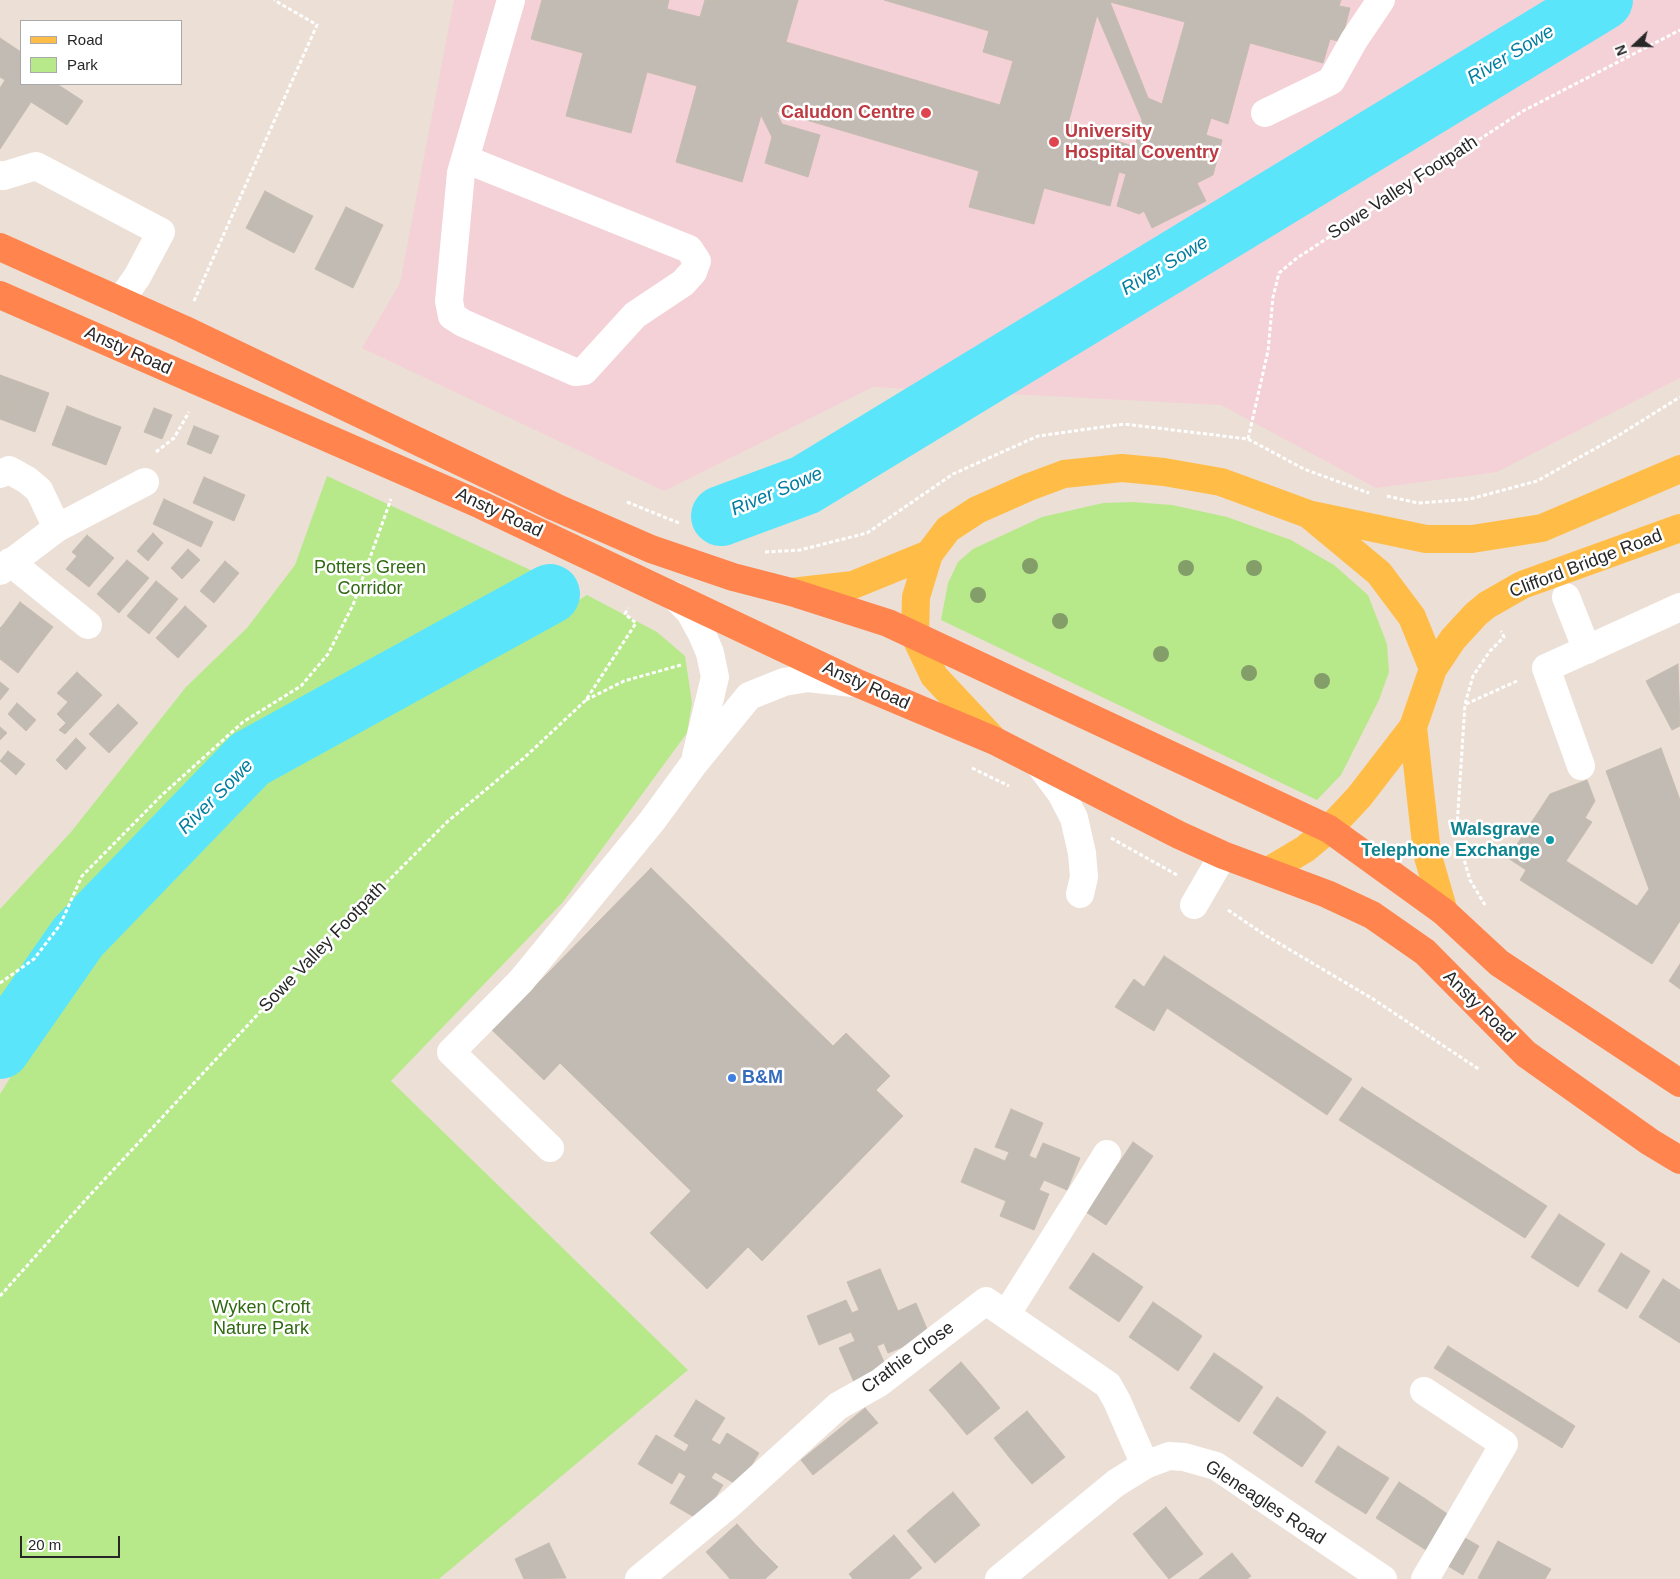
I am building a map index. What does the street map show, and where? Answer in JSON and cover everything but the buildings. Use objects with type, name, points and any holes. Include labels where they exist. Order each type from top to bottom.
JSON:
[{"type":"highway","name":"Ansty Road","points":[[0,247],[183,329],[554,507],[642,545],[733,577],[791,592]]},
{"type":"highway","name":"Ansty Road","points":[[0,295],[403,469],[857,684],[994,741],[1179,835],[1223,855],[1268,871],[1372,915],[1399,932],[1425,952],[1526,1054],[1650,1142],[1680,1160]]},
{"type":"highway","points":[[791,592],[888,623],[1329,830],[1452,919],[1499,963],[1680,1083]]},
{"type":"main road","points":[[994,741],[934,676],[915,636],[916,597],[929,554],[948,529],[977,510],[1029,487],[1064,474],[1122,468],[1164,472],[1221,482],[1308,514],[1426,539],[1472,540],[1542,528],[1680,469]]},
{"type":"main road","points":[[1308,514],[1379,573],[1412,617],[1433,669]]},
{"type":"main road","name":"Clifford Bridge Road","points":[[1413,727],[1433,669],[1453,639],[1487,605],[1522,585],[1680,528]]},
{"type":"main road","name":"Ansty Road","points":[[791,592],[853,584],[929,554]]},
{"type":"main road","points":[[1268,871],[1305,849],[1329,830],[1359,797],[1413,727]]},
{"type":"main road","points":[[1413,727],[1427,853],[1452,919]]},
{"type":"street","points":[[465,159],[690,249],[696,261],[693,272],[683,283],[635,315],[584,371],[575,372],[463,323],[452,316],[449,301],[461,173],[465,159],[511,0]]},
{"type":"street","points":[[1265,113],[1331,81],[1354,40],[1381,0]]},
{"type":"street","points":[[0,175],[3,176],[36,166],[161,232],[137,277],[120,301]]},
{"type":"street","points":[[0,474],[9,470],[27,480],[39,490],[57,528]]},
{"type":"street","points":[[88,625],[5,566],[57,528],[146,482]]},
{"type":"street","points":[[673,596],[690,612],[702,634],[710,653],[715,677],[693,765]]},
{"type":"street","points":[[1566,597],[1586,650]]},
{"type":"street","points":[[1581,766],[1546,668],[1680,607]]},
{"type":"street","points":[[550,1148],[451,1052],[521,980],[652,821],[693,765],[749,696],[784,682],[808,678],[857,684]]},
{"type":"street","points":[[1040,765],[1061,793],[1074,818],[1082,853],[1084,877],[1080,894]]},
{"type":"street","points":[[1198,899],[1223,855]]},
{"type":"street","points":[[1006,1315],[1107,1154]]},
{"type":"street","name":"Crathie Close","points":[[650,1575],[838,1406],[879,1383],[986,1301],[1108,1385],[1145,1465]]},
{"type":"street","points":[[1424,1390],[1504,1444],[1425,1579]]},
{"type":"street","name":"Gleneagles Road","points":[[999,1579],[1116,1483],[1145,1465],[1169,1456],[1184,1457],[1216,1466],[1383,1579]]},
{"type":"path","points":[[183,329],[196,294],[317,25],[274,0]]},
{"type":"path","name":"Sowe Valley Footpath","points":[[1248,439],[1268,351],[1274,296],[1279,273],[1297,258],[1523,111],[1680,30]]},
{"type":"path","points":[[146,482],[138,466],[174,438],[196,402],[200,382]]},
{"type":"path","points":[[1385,496],[1418,503],[1470,499],[1537,482],[1680,397]]},
{"type":"path","points":[[756,552],[800,550],[867,533],[953,474],[1038,436],[1124,424],[1248,439],[1304,469],[1377,494]]},
{"type":"path","points":[[0,983],[34,959],[60,925],[82,876],[162,795],[243,722],[301,686],[328,654],[354,605],[403,469]]},
{"type":"path","points":[[665,518],[682,525]]},
{"type":"path","name":"Sowe Valley Footpath","points":[[0,1296],[90,1195],[298,971],[447,822],[525,757],[586,700],[636,623],[625,614],[628,607]]},
{"type":"path","points":[[1487,908],[1470,880],[1457,835],[1465,704],[1473,676],[1490,651],[1504,637],[1497,623]]},
{"type":"path","points":[[586,700],[624,681],[686,664]]},
{"type":"path","points":[[1465,704],[1546,668]]},
{"type":"path","points":[[970,767],[1014,788]]},
{"type":"path","points":[[1074,818],[1169,870],[1198,899],[1265,935],[1373,999],[1480,1070]]},
{"type":"shaded area","name":"University Hospital Coventry","points":[[454,0],[1680,0],[1680,378],[1497,472],[1376,488],[1221,405],[873,387],[664,491],[362,348],[400,283]]},
{"type":"green space","name":"Potters Green Corridor","points":[[327,476],[537,573],[377,661],[245,747],[190,793],[118,865],[50,955],[0,1016],[0,909],[71,832],[186,687],[247,628],[295,565]]},
{"type":"green space","points":[[1133,502],[1172,505],[1227,517],[1291,540],[1334,565],[1368,595],[1387,644],[1389,672],[1379,700],[1341,775],[1317,800],[941,620],[948,583],[958,562],[973,549],[1042,517],[1103,503]]},
{"type":"green space","name":"Wyken Croft Nature Park","points":[[587,595],[657,632],[685,656],[692,703],[687,733],[563,902],[391,1081],[688,1370],[439,1579],[0,1579],[0,1094],[94,945],[264,771],[516,640]]},
{"type":"waterway","name":"River Sowe","points":[[721,516],[805,485],[1603,0]]},
{"type":"waterway","name":"River Sowe","points":[[0,1049],[78,937],[250,759],[550,594]]},
{"type":"place","name":"Caludon Centre","points":[[926,113]]},
{"type":"place","name":"University Hospital Coventry","points":[[1054,142]]},
{"type":"place","name":"Walsgrave Telephone Exchange","points":[[1550,840]]},
{"type":"place","name":"B&M","points":[[732,1078]]}]
